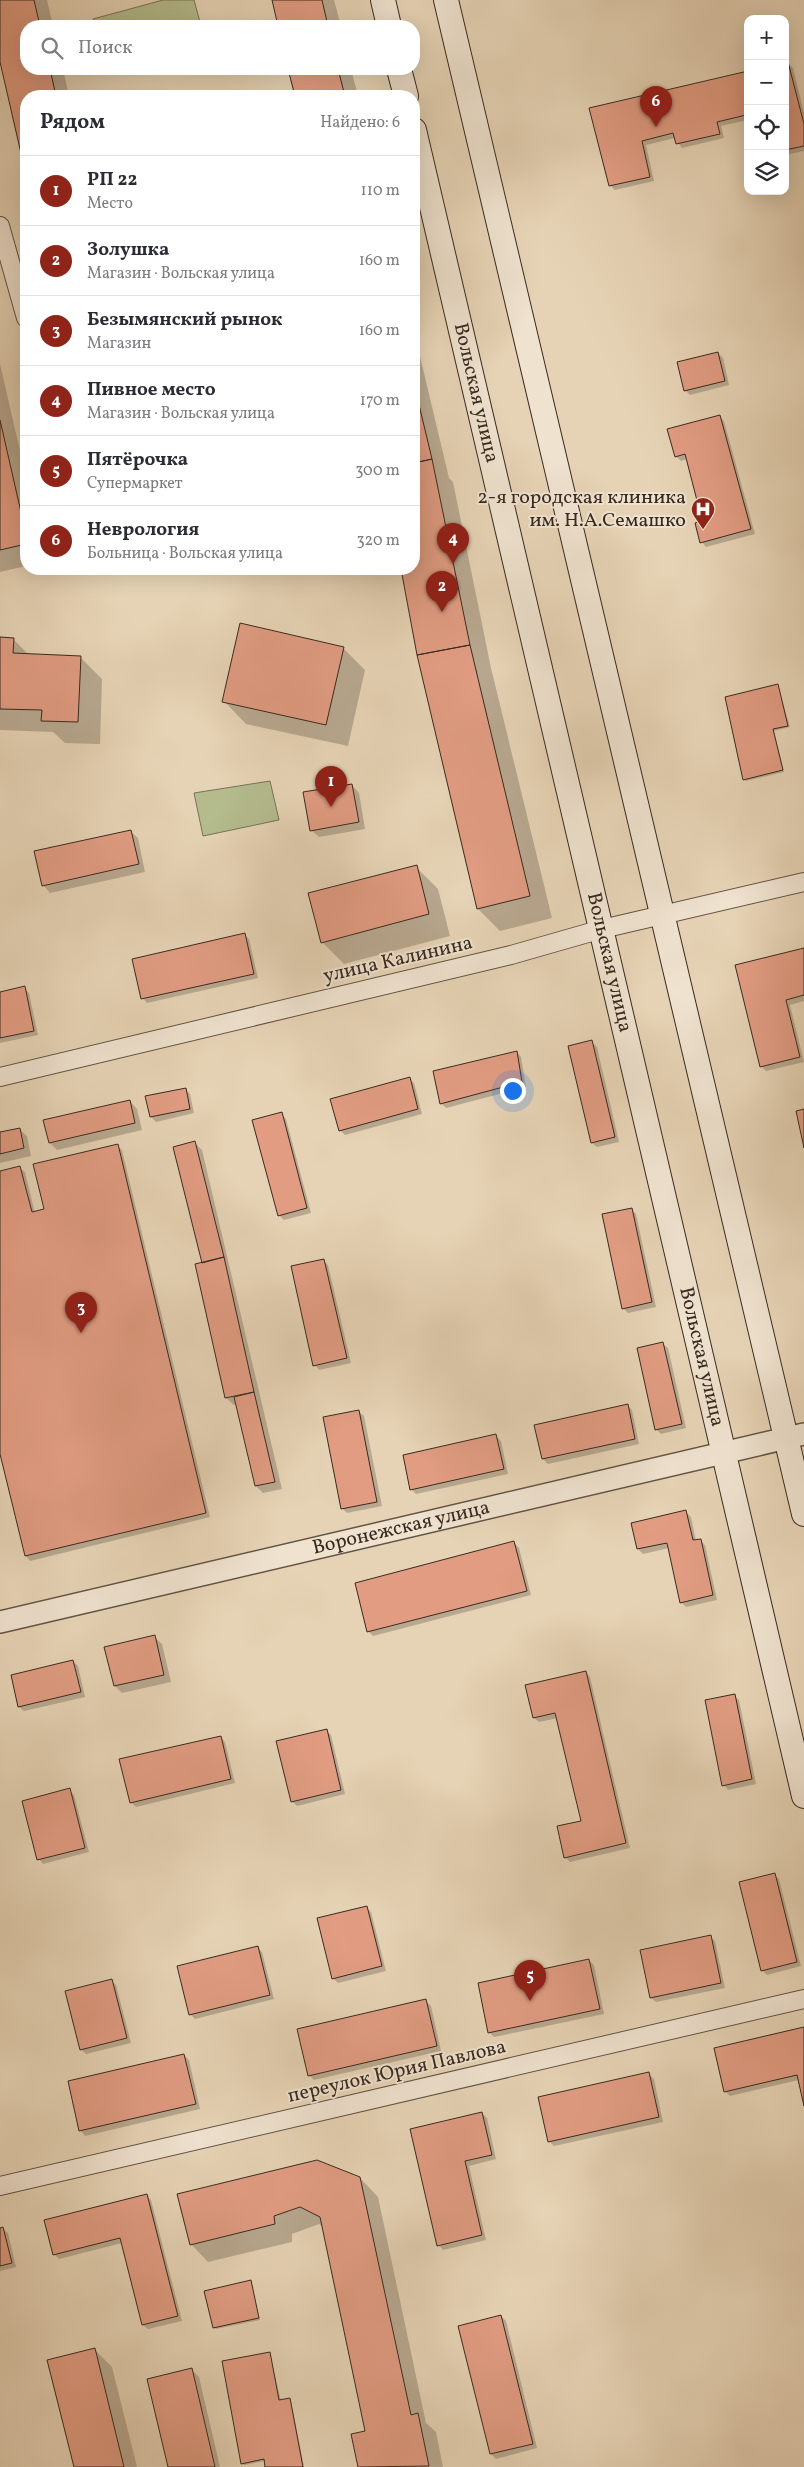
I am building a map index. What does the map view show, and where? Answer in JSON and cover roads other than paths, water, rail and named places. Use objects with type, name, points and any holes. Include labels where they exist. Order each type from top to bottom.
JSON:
[{"type":"main road","points":[[383,0],[388,20]]},
{"type":"main road","points":[[446,0],[664,916],[795,1436],[804,1514]]},
{"type":"main road","points":[[401,75],[404,90]]},
{"type":"main road","name":"Вольская улица","points":[[420,156],[804,1796]]},
{"type":"street","points":[[0,226],[20,297]]},
{"type":"street","name":"улица Калинина","points":[[0,1077],[511,955],[602,929],[804,882]]},
{"type":"street","name":"Воронежская улица","points":[[0,1622],[795,1436]]},
{"type":"street","name":"переулок Юрия Павлова","points":[[0,2186],[804,1999]]},
{"type":"place","name":"Неврология","points":[[656,127]]},
{"type":"place","name":"2-я городская клиника им. Н.А.Семашко","points":[[703,530]]},
{"type":"place","name":"Пивное место","points":[[453,564]]},
{"type":"place","name":"Золушка","points":[[442,612]]},
{"type":"place","name":"РП 22","points":[[331,807]]},
{"type":"place","name":"Безымянский рынок","points":[[81,1333]]},
{"type":"place","name":"Пятёрочка","points":[[530,2001]]}]
